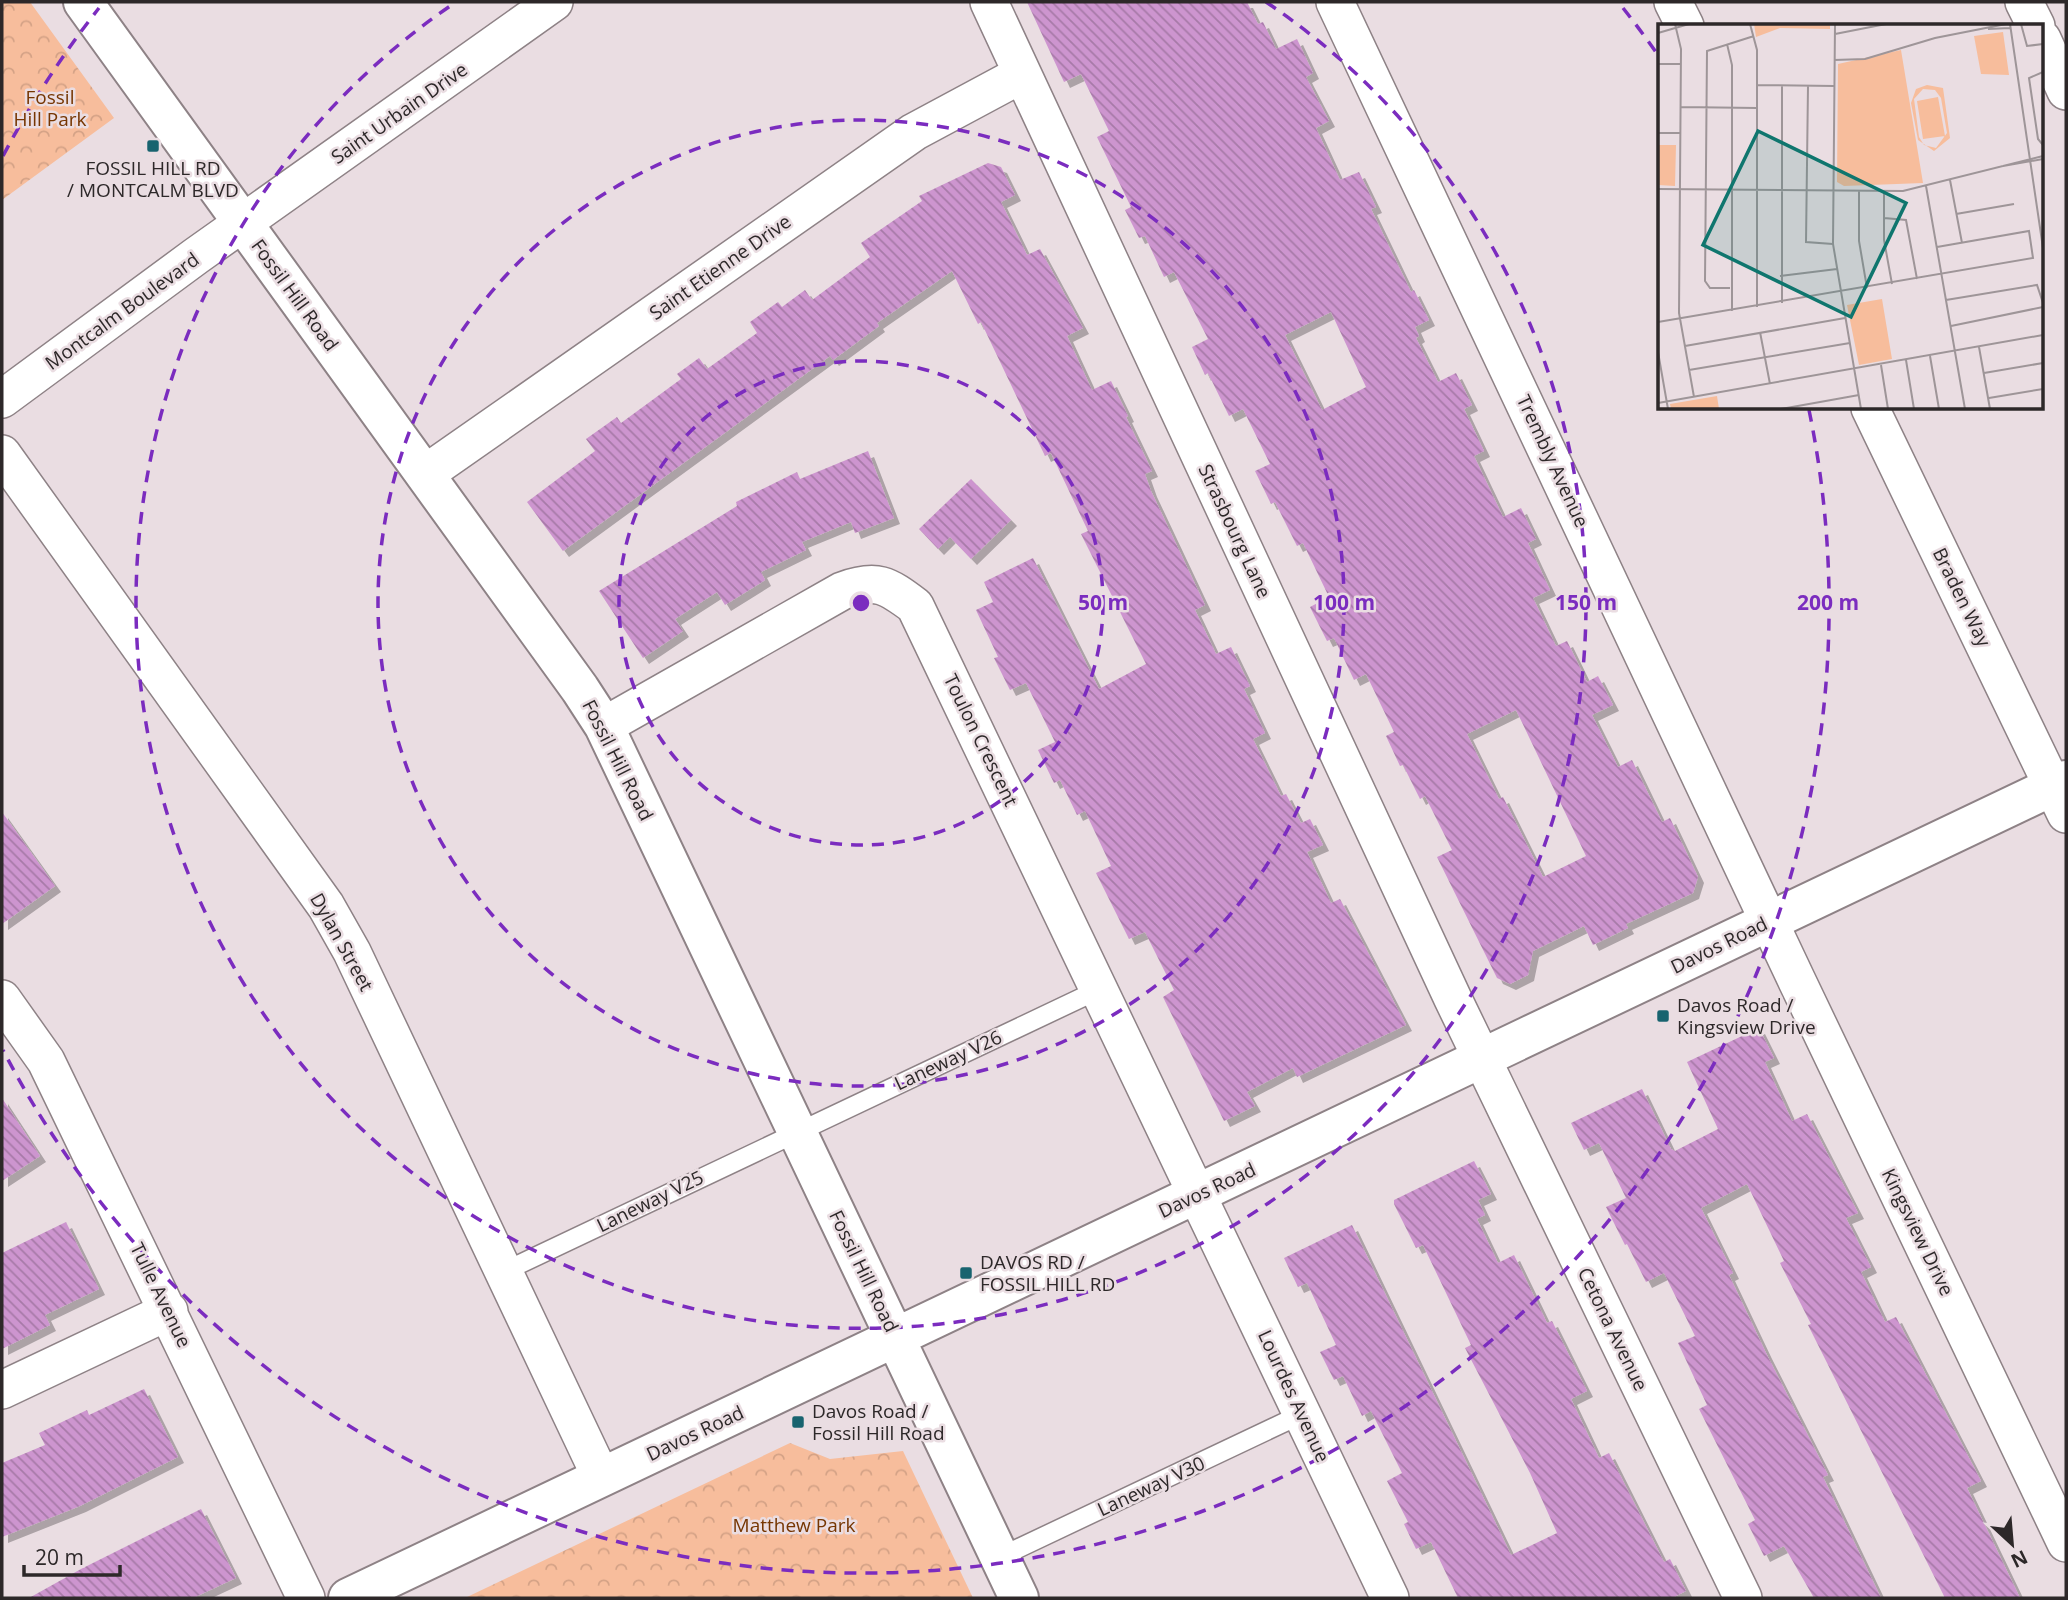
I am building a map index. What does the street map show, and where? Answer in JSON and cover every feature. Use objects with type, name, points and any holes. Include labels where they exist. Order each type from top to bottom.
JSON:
[{"type":"street","name":"Fossil Hill Road","points":[[83,2],[604,726],[1019,1598]]},
{"type":"street","name":"Saint Urbain Drive","points":[[243,223],[554,2]]},
{"type":"street","name":"Strasbourg Lane","points":[[989,2],[1482,1059]]},
{"type":"street","name":"Trembly Avenue","points":[[1335,2],[1769,921]]},
{"type":"street","points":[[1673,2],[1684,24]]},
{"type":"street","points":[[2024,2],[2035,24]]},
{"type":"street","points":[[2044,43],[2066,90]]},
{"type":"street","name":"Saint Etienne Drive","points":[[425,474],[914,132],[1022,74]]},
{"type":"street","name":"Montcalm Boulevard","points":[[2,399],[243,223]]},
{"type":"street","name":"Braden Way","points":[[1871,410],[2062,794]]},
{"type":"street","name":"Dylan Street","points":[[2,454],[326,906],[358,965],[601,1477]]},
{"type":"street","name":"Toulon Crescent","points":[[604,726],[842,591],[864,583],[888,586],[915,606],[1197,1195]]},
{"type":"street","name":"Davos Road","points":[[348,1598],[1769,921],[2062,794]]},
{"type":"street","name":"Kingsview Drive","points":[[1769,921],[2066,1543]]},
{"type":"street","name":"Tulle Avenue","points":[[2,999],[46,1061],[170,1311],[306,1598]]},
{"type":"street","name":"Cetona Avenue","points":[[1482,1059],[1743,1598]]},
{"type":"street","name":"Lourdes Avenue","points":[[1197,1195],[1390,1598]]},
{"type":"street","points":[[2,1390],[170,1311]]},
{"type":"lane","name":"Laneway V26","points":[[797,1131],[1100,989]]},
{"type":"lane","name":"Laneway V25","points":[[503,1272],[797,1131]]},
{"type":"lane","name":"Laneway V30","points":[[1000,1557],[1302,1414]]},
{"type":"green space","name":"Fossil Hill Park","points":[[2,2],[30,2],[114,118],[2,200]]},
{"type":"green space","name":"Matthew Park","points":[[790,1443],[830,1459],[903,1451],[973,1598],[465,1598]]},
{"type":"building","points":[[1027,2],[1247,2],[1258,24],[1263,22],[1276,49],[1297,39],[1313,73],[1306,77],[1329,121],[1316,128],[1340,180],[1359,172],[1376,207],[1371,209],[1411,292],[1414,290],[1429,320],[1415,327],[1419,336],[1416,338],[1438,382],[1456,373],[1472,405],[1464,409],[1484,451],[1474,456],[1503,517],[1521,508],[1536,539],[1528,543],[1550,590],[1533,598],[1556,646],[1567,641],[1587,682],[1598,676],[1613,705],[1592,715],[1618,767],[1632,760],[1662,822],[1670,818],[1698,877],[1693,893],[1626,924],[1628,928],[1593,945],[1584,926],[1533,951],[1528,975],[1510,984],[1497,978],[1437,857],[1452,850],[1425,796],[1420,799],[1403,765],[1400,766],[1386,736],[1394,732],[1366,674],[1354,680],[1334,638],[1327,641],[1310,607],[1329,597],[1303,543],[1297,546],[1275,502],[1271,504],[1255,471],[1270,464],[1243,409],[1229,416],[1208,373],[1205,375],[1192,347],[1208,339],[1174,272],[1164,277],[1145,236],[1139,238],[1125,210],[1131,207],[1097,137],[1109,131],[1081,74],[1064,82]],"holes":[[[1331,312],[1366,387],[1322,410],[1285,335]],[[1516,710],[1586,856],[1543,877],[1503,797],[1499,799],[1467,734]]]},
{"type":"building","points":[[988,163],[1001,167],[1015,195],[1001,202],[1027,255],[1040,249],[1083,328],[1067,336],[1092,390],[1111,381],[1128,416],[1126,417],[1152,471],[1145,474],[1151,491],[1205,605],[1195,610],[1216,654],[1231,647],[1250,686],[1244,689],[1265,733],[1253,739],[1281,796],[1286,794],[1301,823],[1310,819],[1323,845],[1307,852],[1331,903],[1340,899],[1406,1025],[1297,1077],[1293,1068],[1247,1092],[1255,1106],[1224,1121],[1163,997],[1174,990],[1145,932],[1129,939],[1096,873],[1111,866],[1085,811],[1077,815],[1060,780],[1054,783],[1038,750],[1055,742],[1026,683],[1010,690],[994,658],[998,657],[976,610],[993,602],[984,582],[1033,558],[1099,689],[1146,664],[1081,534],[1088,531],[1051,453],[1045,456],[981,322],[978,324],[952,271],[877,323],[879,326],[833,360],[830,356],[563,551],[527,502],[595,451],[586,439],[617,417],[621,423],[681,379],[677,374],[699,358],[707,369],[757,333],[750,322],[778,302],[782,307],[805,290],[812,300],[870,257],[861,243],[922,201],[919,196]]},
{"type":"building","points":[[868,451],[894,518],[855,533],[851,522],[802,542],[806,550],[761,572],[765,580],[725,605],[717,592],[675,619],[683,631],[643,658],[599,591],[737,506],[736,502],[797,472],[800,479]]},
{"type":"building","points":[[971,479],[1011,520],[971,559],[950,537],[938,549],[919,529]]},
{"type":"building","points":[[2,812],[55,886],[2,924]]},
{"type":"building","points":[[1759,1028],[1774,1058],[1765,1062],[1792,1121],[1807,1114],[1858,1213],[1846,1218],[1871,1267],[1861,1272],[1885,1322],[1896,1317],[1981,1481],[1967,1488],[2020,1598],[1945,1598],[1808,1325],[1811,1324],[1780,1263],[1784,1261],[1747,1184],[1701,1208],[1733,1273],[1729,1275],[1766,1353],[1828,1475],[1823,1477],[1881,1598],[1814,1598],[1784,1546],[1764,1556],[1748,1524],[1755,1520],[1699,1409],[1707,1405],[1678,1343],[1695,1336],[1664,1273],[1646,1282],[1606,1207],[1626,1198],[1599,1143],[1584,1150],[1571,1123],[1642,1089],[1671,1149],[1675,1151],[1718,1129],[1687,1062]]},
{"type":"building","points":[[2,1098],[40,1156],[2,1181]]},
{"type":"building","points":[[1474,1161],[1491,1194],[1478,1200],[1485,1215],[1477,1219],[1498,1263],[1514,1255],[1547,1323],[1552,1321],[1587,1391],[1571,1399],[1599,1458],[1609,1453],[1664,1562],[1670,1559],[1686,1591],[1672,1598],[1458,1598],[1431,1542],[1416,1549],[1404,1524],[1408,1522],[1387,1481],[1402,1473],[1371,1411],[1362,1416],[1343,1376],[1334,1380],[1320,1352],[1336,1345],[1307,1283],[1298,1287],[1284,1258],[1352,1225],[1511,1555],[1557,1533],[1530,1473],[1465,1348],[1471,1345],[1423,1245],[1416,1248],[1394,1204],[1394,1200]]},
{"type":"building","points":[[66,1222],[99,1289],[45,1315],[50,1325],[2,1349],[2,1253]]},
{"type":"building","points":[[144,1389],[178,1457],[80,1506],[2,1537],[2,1463],[45,1445],[39,1433],[87,1410],[89,1415]]},
{"type":"building","points":[[201,1509],[236,1578],[193,1598],[29,1598],[81,1569]]},
{"type":"place","name":"FOSSIL HILL RD / MONTCALM BLVD","points":[[153,146]]},
{"type":"place","name":"Davos Road / Kingsview Drive","points":[[1663,1016]]},
{"type":"place","name":"DAVOS RD / FOSSIL HILL RD","points":[[966,1273]]},
{"type":"place","name":"Davos Road / Fossil Hill Road","points":[[798,1422]]}]
